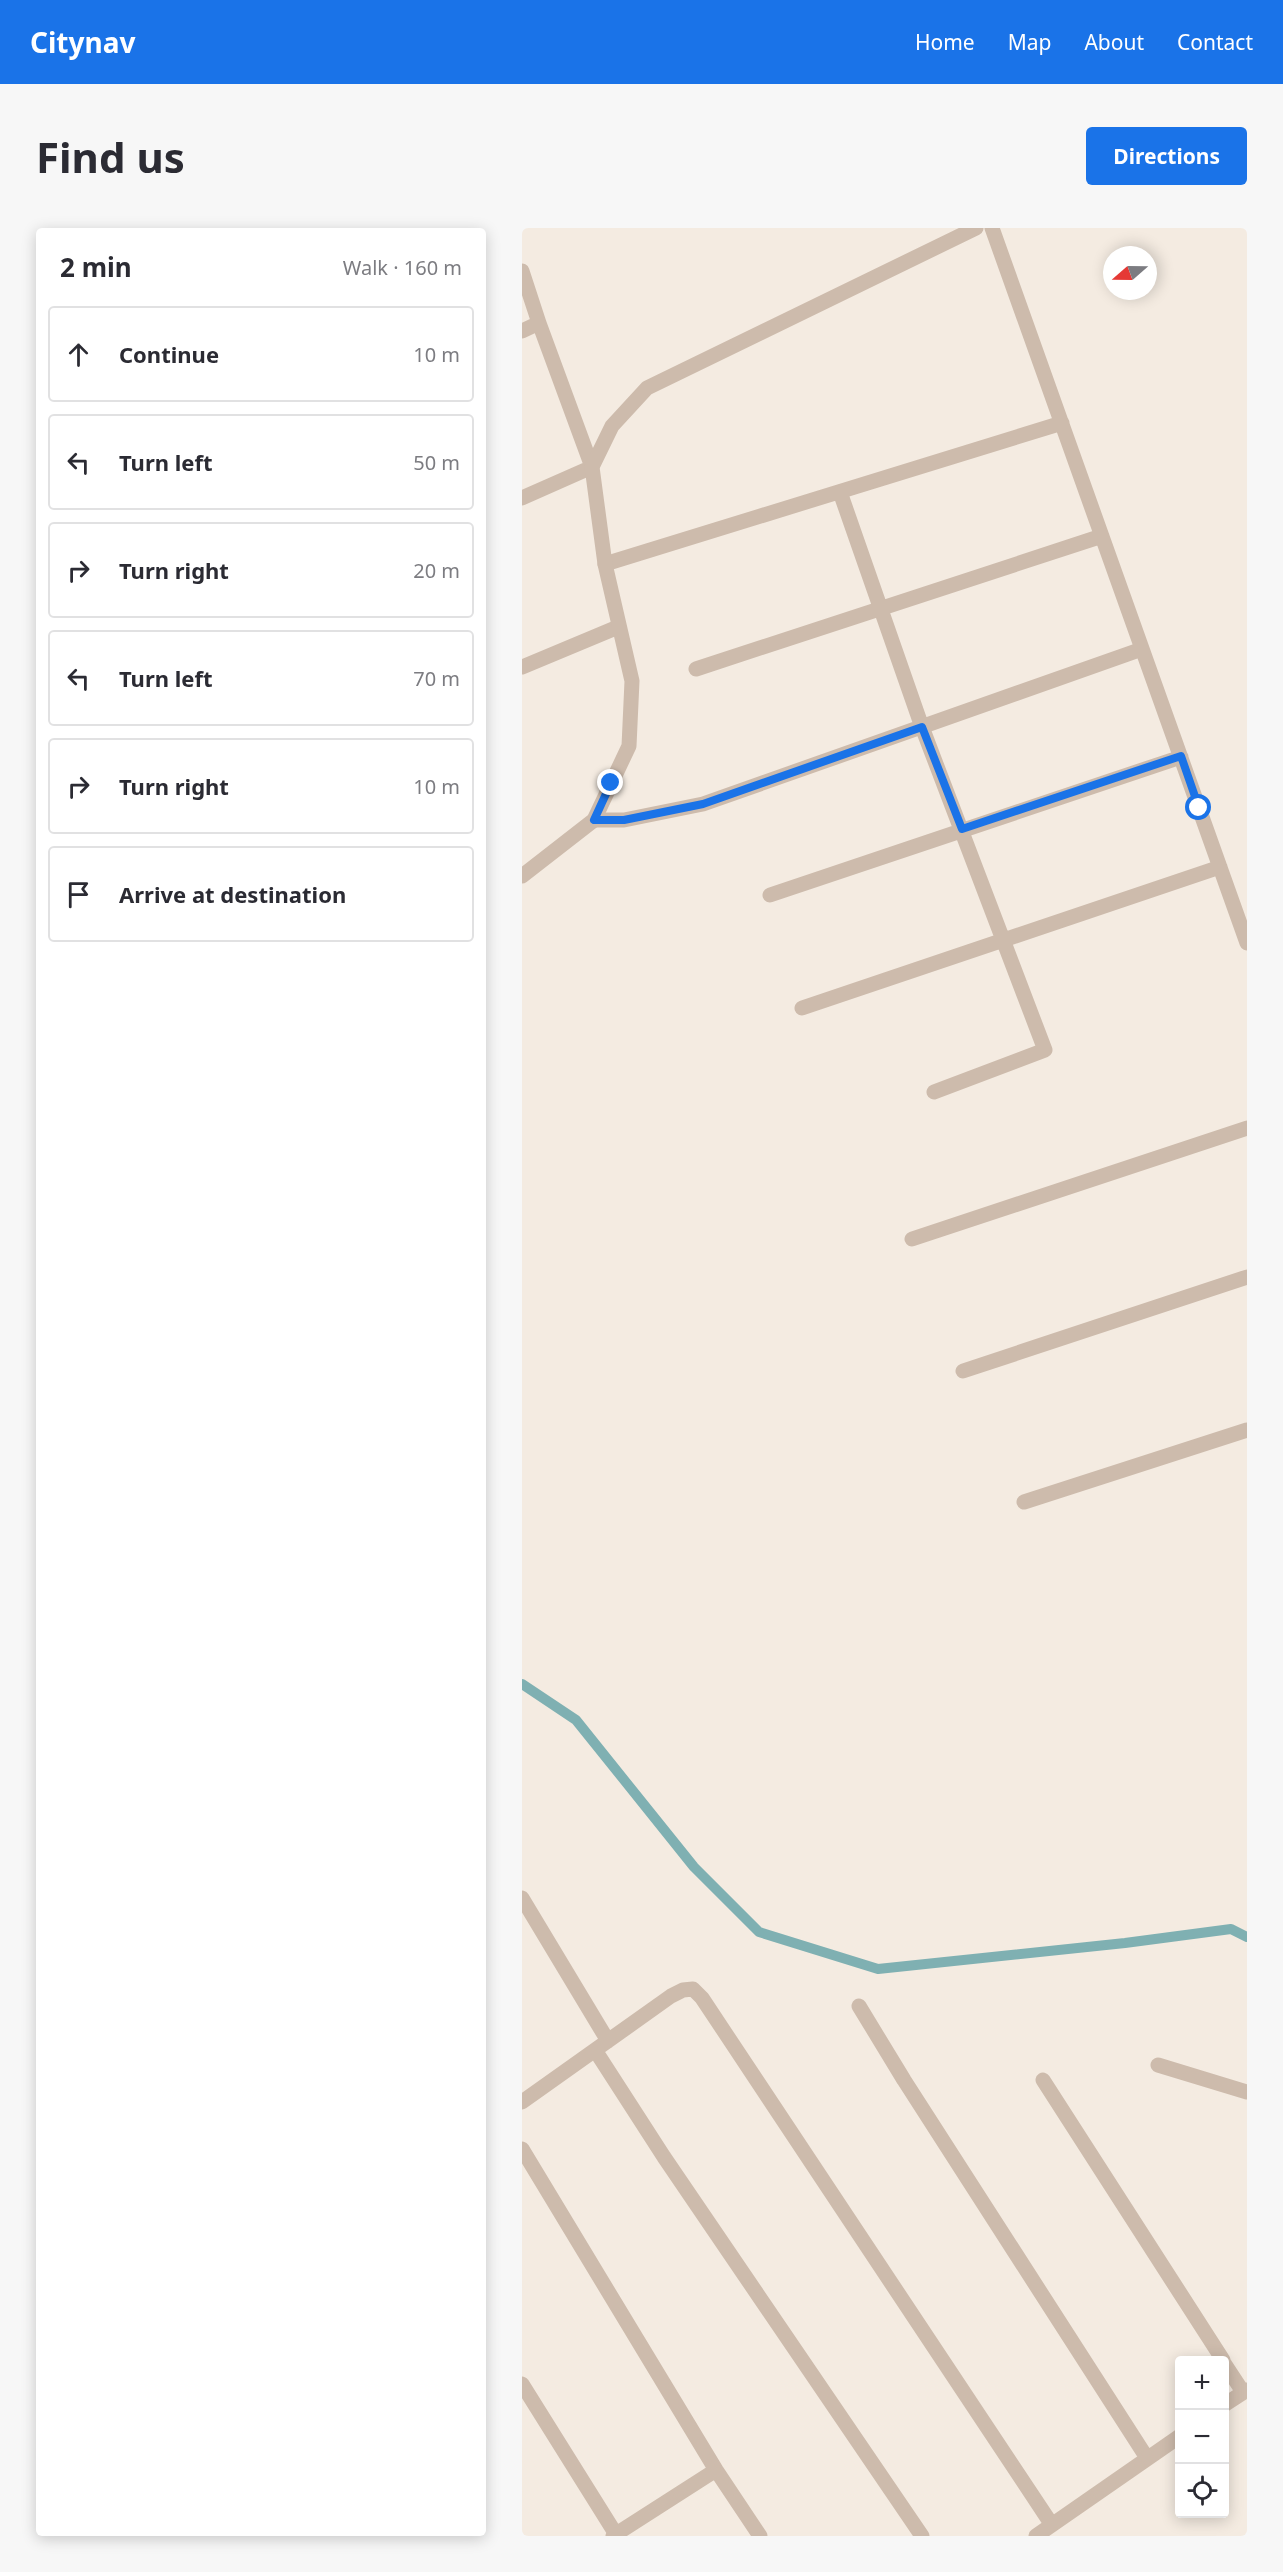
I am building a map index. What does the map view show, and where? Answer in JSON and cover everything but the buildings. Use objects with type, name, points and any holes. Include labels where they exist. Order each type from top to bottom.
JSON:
[{"type":"street","points":[[522,498],[592,467],[612,426],[647,388],[976,228]]},
{"type":"street","points":[[992,228],[1247,943]]},
{"type":"street","points":[[522,271],[538,323],[592,467],[605,564],[632,681],[629,746],[594,820],[522,876]]},
{"type":"street","points":[[522,331],[538,323]]},
{"type":"street","points":[[605,564],[1062,423]]},
{"type":"street","points":[[840,492],[922,727],[1045,1050],[934,1092]]},
{"type":"street","points":[[696,669],[1101,536]]},
{"type":"street","points":[[522,667],[618,627]]},
{"type":"street","points":[[594,820],[624,820],[703,804],[1142,649]]},
{"type":"street","points":[[770,895],[1181,756]]},
{"type":"street","points":[[802,1008],[1220,867]]},
{"type":"street","points":[[912,1239],[1247,1128]]},
{"type":"street","points":[[963,1371],[1247,1277]]},
{"type":"street","points":[[1024,1502],[1247,1430]]},
{"type":"street","points":[[522,1898],[608,2041]]},
{"type":"street","points":[[522,2102],[683,1990],[693,1989],[702,1998],[1052,2525]]},
{"type":"street","points":[[859,2006],[904,2080],[1147,2458]]},
{"type":"street","points":[[595,2050],[664,2157],[922,2536]]},
{"type":"street","points":[[1158,2065],[1247,2092]]},
{"type":"street","points":[[1043,2080],[1220,2356]]},
{"type":"street","points":[[522,2149],[716,2470],[760,2536]]},
{"type":"street","points":[[1229,2369],[1245,2391],[1229,2402]]},
{"type":"street","points":[[522,2384],[615,2536],[716,2470]]},
{"type":"street","points":[[1036,2536],[1175,2439]]},
{"type":"waterway","points":[[522,1684],[576,1720],[694,1867],[759,1932],[878,1969],[1125,1943],[1231,1929],[1247,1937]]},
{"type":"route","points":[[611,783],[594,820],[624,820],[703,804],[922,727],[962,829],[1181,756],[1199,808]]}]
